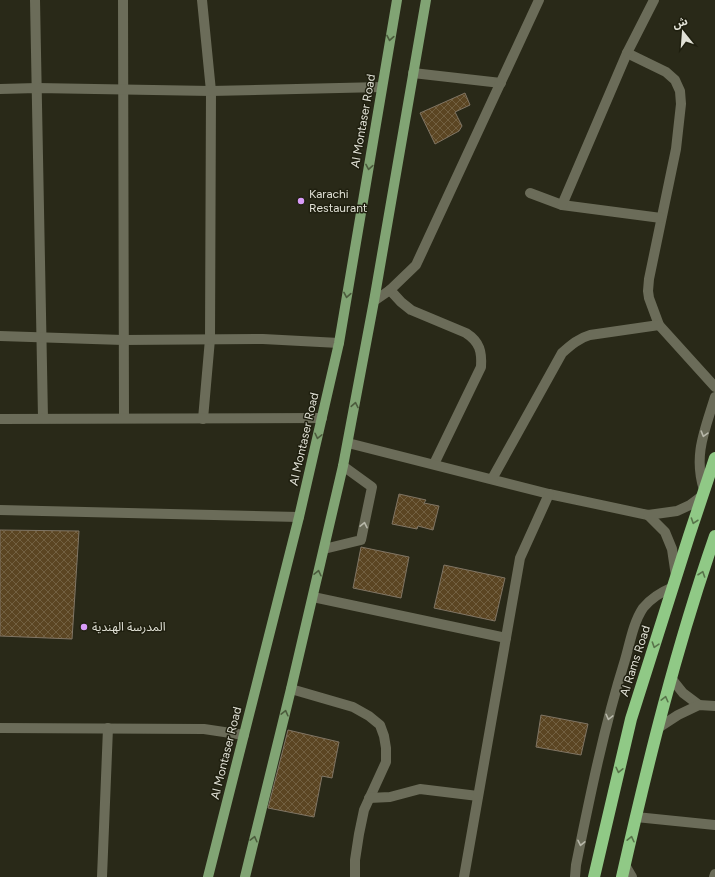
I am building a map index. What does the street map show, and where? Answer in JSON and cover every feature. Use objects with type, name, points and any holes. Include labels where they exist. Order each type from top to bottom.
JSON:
[{"type":"highway","name":"Al Rams Road","points":[[594,877],[631,719],[715,458]]},
{"type":"highway","points":[[623,871],[670,678],[715,536]]},
{"type":"main road","name":"Al Montaser Road","points":[[208,877],[299,517],[339,343],[397,0]]},
{"type":"main road","points":[[245,877],[291,689],[348,443],[426,0]]},
{"type":"street","points":[[35,0],[43,418]]},
{"type":"street","points":[[122,0],[124,418]]},
{"type":"street","points":[[202,0],[211,91],[210,339],[203,419]]},
{"type":"street","points":[[374,301],[390,290],[416,264],[501,83],[538,0]]},
{"type":"street","points":[[562,205],[627,53],[654,0]]},
{"type":"street","points":[[627,53],[666,72],[674,80],[680,91],[681,104],[676,149],[649,279],[648,291],[649,298],[659,325],[715,387]]},
{"type":"street","points":[[413,73],[501,83]]},
{"type":"street","points":[[0,89],[37,88],[211,91],[382,87]]},
{"type":"street","points":[[530,193],[562,205],[662,218]]},
{"type":"street","points":[[390,290],[400,302],[411,310],[466,333],[474,338],[482,357],[481,367],[434,464]]},
{"type":"street","points":[[492,479],[562,353],[572,343],[584,336],[659,325]]},
{"type":"street","points":[[0,336],[123,340],[263,339],[339,343]]},
{"type":"street","points":[[348,443],[549,494],[648,515],[677,511],[690,505],[703,493],[700,472],[700,453],[704,433],[715,397]]},
{"type":"street","points":[[0,419],[322,418]]},
{"type":"street","points":[[324,548],[361,540],[372,486],[343,466]]},
{"type":"street","points":[[464,877],[520,558],[549,494]]},
{"type":"street","points":[[0,510],[299,517]]},
{"type":"street","points":[[575,877],[576,865],[596,771],[615,690],[636,622],[644,607],[650,600],[675,581],[672,549],[665,532],[648,515]]},
{"type":"street","points":[[312,597],[506,638]]},
{"type":"street","points":[[670,678],[683,693],[699,705]]},
{"type":"street","points":[[291,689],[353,707],[369,716],[380,726],[384,736],[386,762],[364,810],[355,860],[355,877]]},
{"type":"street","points":[[658,728],[678,715],[699,705],[715,706]]},
{"type":"street","points":[[0,728],[204,729],[244,734]]},
{"type":"street","points":[[102,877],[108,728]]},
{"type":"street","points":[[370,798],[390,797],[420,789],[478,796]]},
{"type":"street","points":[[636,817],[715,825]]},
{"type":"street","points":[[623,871],[632,877]]},
{"type":"building","points":[[465,93],[470,105],[455,112],[462,126],[459,131],[435,144],[420,113]]},
{"type":"building","points":[[399,494],[426,500],[424,503],[439,506],[433,530],[418,526],[417,529],[392,524]]},
{"type":"building","points":[[0,530],[79,531],[72,639],[0,636]]},
{"type":"building","points":[[361,547],[409,557],[401,598],[353,588]]},
{"type":"building","points":[[444,565],[505,578],[495,621],[434,608]]},
{"type":"building","points":[[541,715],[588,724],[581,755],[536,747]]},
{"type":"building","points":[[288,730],[339,742],[332,778],[322,776],[314,817],[268,808]]},
{"type":"place","name":"Karachi Restaurant","points":[[301,201]]},
{"type":"place","name":"المدرسة الهندية","points":[[84,627]]}]
